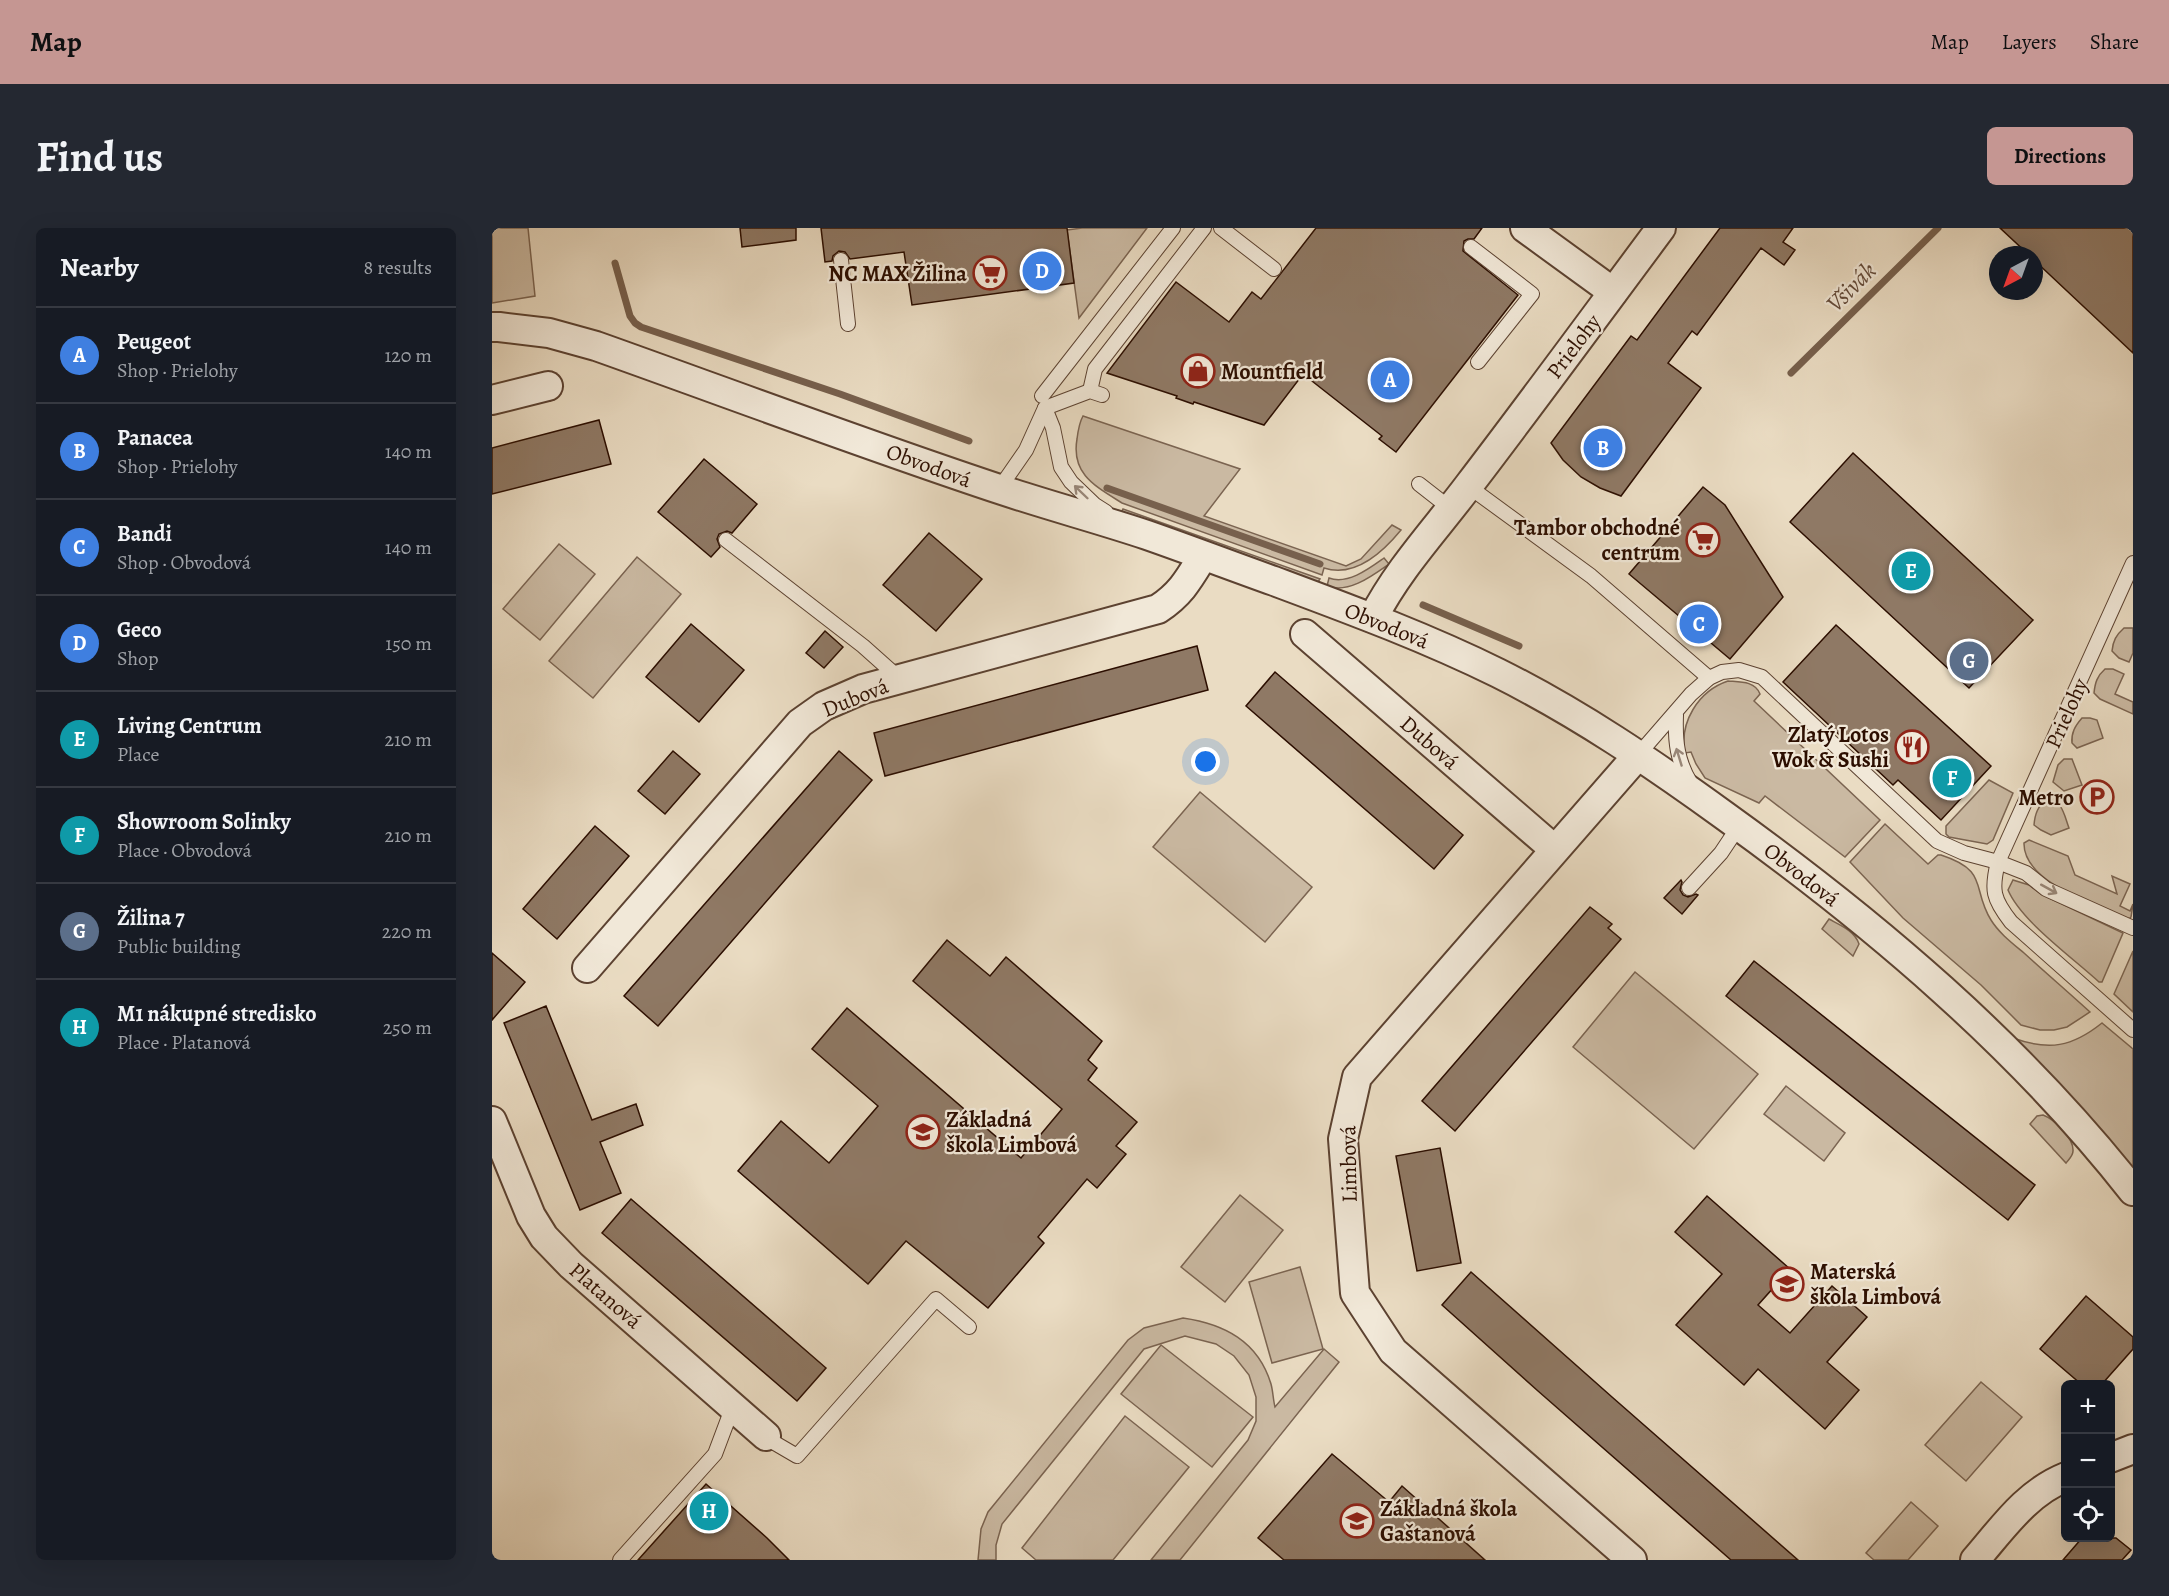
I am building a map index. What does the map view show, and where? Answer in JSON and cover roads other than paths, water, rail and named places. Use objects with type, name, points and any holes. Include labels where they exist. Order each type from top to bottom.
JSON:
[{"type":"street","name":"Prielohy","points":[[1373,618],[1385,593],[1401,571],[1451,509],[1613,292],[1525,228]]},
{"type":"street","points":[[1613,292],[1661,228]]},
{"type":"street","name":"Obvodová","points":[[492,327],[549,333],[596,346],[999,489],[1147,535],[1373,618],[1453,652],[1544,697],[1638,755],[1698,796],[1871,927],[1969,1014],[2055,1099],[2133,1191]]},
{"type":"street","points":[[492,400],[548,386]]},
{"type":"street","name":"Dubová","points":[[587,968],[800,723],[824,705],[863,689],[1158,609],[1173,599],[1183,588],[1203,556]]},
{"type":"street","name":"Dubová","points":[[1305,634],[1554,849]]},
{"type":"street","name":"Limbová","points":[[1632,1560],[1393,1351],[1355,1293],[1343,1139],[1357,1077],[1638,755]]},
{"type":"street","name":"Platanová","points":[[492,1121],[531,1216],[544,1237],[571,1265],[766,1436]]},
{"type":"street","points":[[2115,1456],[2133,1449]]},
{"type":"street","points":[[1975,1560],[2023,1504],[2052,1482],[2061,1479]]},
{"type":"lane","points":[[999,489],[1026,450],[1043,402],[1173,228]]},
{"type":"lane","points":[[1043,402],[1096,393],[1095,369],[1204,228]]},
{"type":"lane","points":[[1221,228],[1274,268]]},
{"type":"lane","points":[[1471,247],[1532,294],[1478,362]]},
{"type":"lane","points":[[841,260],[848,324]]},
{"type":"lane","points":[[1043,402],[1053,428],[1061,467],[1071,482],[1095,506],[1147,535]]},
{"type":"lane","points":[[1419,484],[1451,509]]},
{"type":"lane","points":[[1468,486],[1591,576],[1709,678]]},
{"type":"lane","points":[[726,540],[862,646],[900,679]]},
{"type":"lane","name":"Prielohy","points":[[2133,563],[1998,862],[1993,884],[1999,906],[2012,922],[2133,1030]]},
{"type":"lane","points":[[1638,755],[1676,715],[1691,694],[1709,678],[1722,672],[1739,670],[1762,677],[1937,841],[1964,853],[1998,862],[2026,873],[2046,889],[2133,928]]},
{"type":"lane","points":[[1676,715],[1677,754],[1684,774],[1698,796]]},
{"type":"lane","points":[[1689,888],[1721,853],[1739,826]]},
{"type":"lane","points":[[766,1436],[797,1456],[936,1299],[969,1327]]},
{"type":"lane","points":[[620,1560],[716,1454],[733,1406]]},
{"type":"waterway","name":"Všivák","points":[[1791,373],[1938,228]]},
{"type":"waterway","points":[[615,263],[630,316],[641,327],[840,394],[969,441]]},
{"type":"waterway","points":[[1107,488],[1320,564]]},
{"type":"waterway","points":[[1423,605],[1519,646]]},
{"type":"place","name":"Geco","points":[[1042,271]]},
{"type":"place","name":"NC MAX Žilina","points":[[990,273]]},
{"type":"place","name":"Mountfield","points":[[1198,371]]},
{"type":"place","name":"Peugeot","points":[[1390,380]]},
{"type":"place","name":"Panacea","points":[[1603,448]]},
{"type":"place","name":"Tambor obchodné centrum","points":[[1703,540]]},
{"type":"place","name":"Living Centrum","points":[[1911,571]]},
{"type":"place","name":"Bandi","points":[[1699,624]]},
{"type":"place","name":"Žilina 7","points":[[1969,661]]},
{"type":"place","name":"Zlatý Lotos Wok & Sushi","points":[[1912,747]]},
{"type":"place","name":"Showroom Solinky","points":[[1952,778]]},
{"type":"place","name":"Metro","points":[[2097,797]]},
{"type":"place","name":"Základná škola Limbová","points":[[923,1132]]},
{"type":"place","name":"Materská škola Limbová","points":[[1787,1284]]},
{"type":"place","name":"M1 nákupné stredisko","points":[[709,1511]]},
{"type":"place","name":"Základná škola Gaštanová","points":[[1357,1521]]}]
